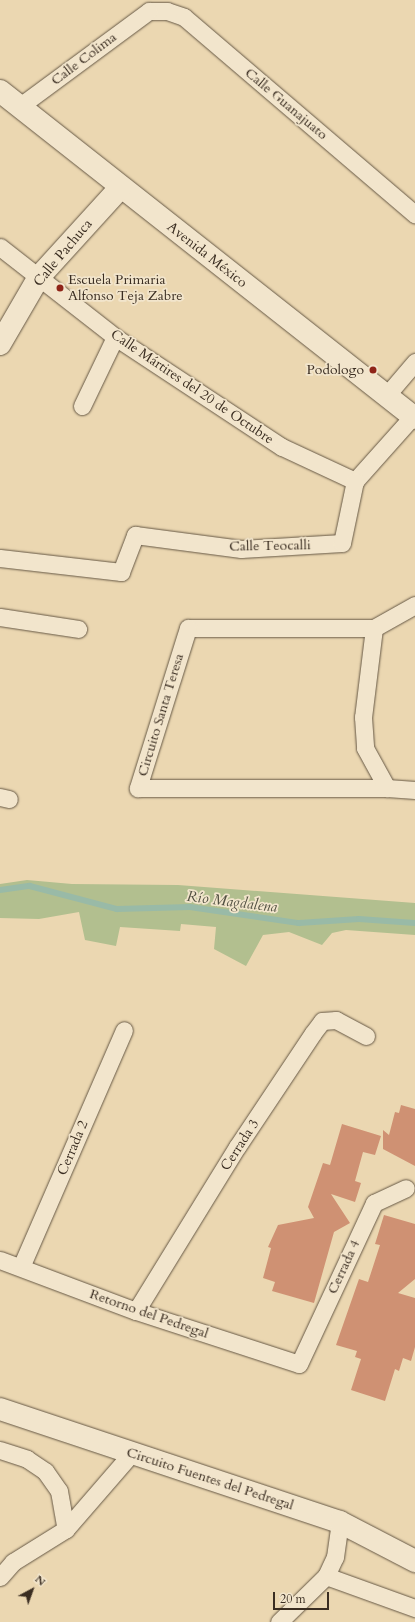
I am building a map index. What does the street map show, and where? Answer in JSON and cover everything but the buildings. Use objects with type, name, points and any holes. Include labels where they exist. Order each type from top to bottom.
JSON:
[{"type":"street","name":"Calle Colima","points":[[20,106],[146,5]]},
{"type":"street","name":"Calle Guanajuato","points":[[146,5],[184,17],[415,214]]},
{"type":"street","name":"Avenida México","points":[[0,91],[120,188],[414,417]]},
{"type":"street","name":"Calle Pachuca","points":[[0,344],[39,277],[120,188]]},
{"type":"street","name":"Calle Mártires del 20 de Octubre","points":[[0,247],[115,337],[282,447],[354,482]]},
{"type":"street","points":[[82,406],[115,337]]},
{"type":"street","points":[[386,396],[415,362]]},
{"type":"street","points":[[354,482],[414,417]]},
{"type":"street","name":"Calle Teocalli","points":[[0,558],[121,572],[135,535],[241,549],[342,543],[354,482]]},
{"type":"street","name":"Circuito Santa Teresa","points":[[415,605],[374,628],[188,628],[138,788],[387,788],[415,790]]},
{"type":"street","points":[[0,617],[78,629]]},
{"type":"street","points":[[374,628],[362,718],[365,748],[387,788]]},
{"type":"street","name":"Cerrada 3","points":[[136,1312],[237,1147],[313,1032],[322,1021],[336,1020],[366,1036]]},
{"type":"street","name":"Cerrada 2","points":[[21,1267],[124,1030]]},
{"type":"street","name":"Cerrada 4","points":[[299,1364],[374,1203],[406,1188]]},
{"type":"street","name":"Retorno del Pedregal","points":[[0,1260],[136,1312],[299,1364]]},
{"type":"street","name":"Circuito Fuentes del Pedregal","points":[[0,1409],[131,1454],[340,1522],[415,1561]]},
{"type":"street","points":[[0,1450],[28,1458],[45,1471],[59,1491],[66,1529]]},
{"type":"street","points":[[0,1577],[13,1562],[66,1529],[131,1454]]},
{"type":"street","points":[[280,1622],[326,1576],[335,1557],[340,1522]]},
{"type":"street","points":[[326,1576],[415,1608]]},
{"type":"green space","points":[[27,880],[72,884],[178,885],[415,903],[415,935],[346,930],[332,933],[322,945],[289,932],[263,935],[246,966],[214,949],[216,927],[181,924],[180,931],[120,927],[116,946],[85,940],[79,912],[39,919],[0,918],[0,884]]},
{"type":"waterway","name":"Río Magdalena","points":[[0,890],[30,886],[117,909],[190,907],[299,923],[359,919],[415,923]]},
{"type":"place","name":"Escuela Primaria Alfonso Teja Zabre","points":[[60,288]]},
{"type":"place","name":"Podologo","points":[[373,370]]}]
